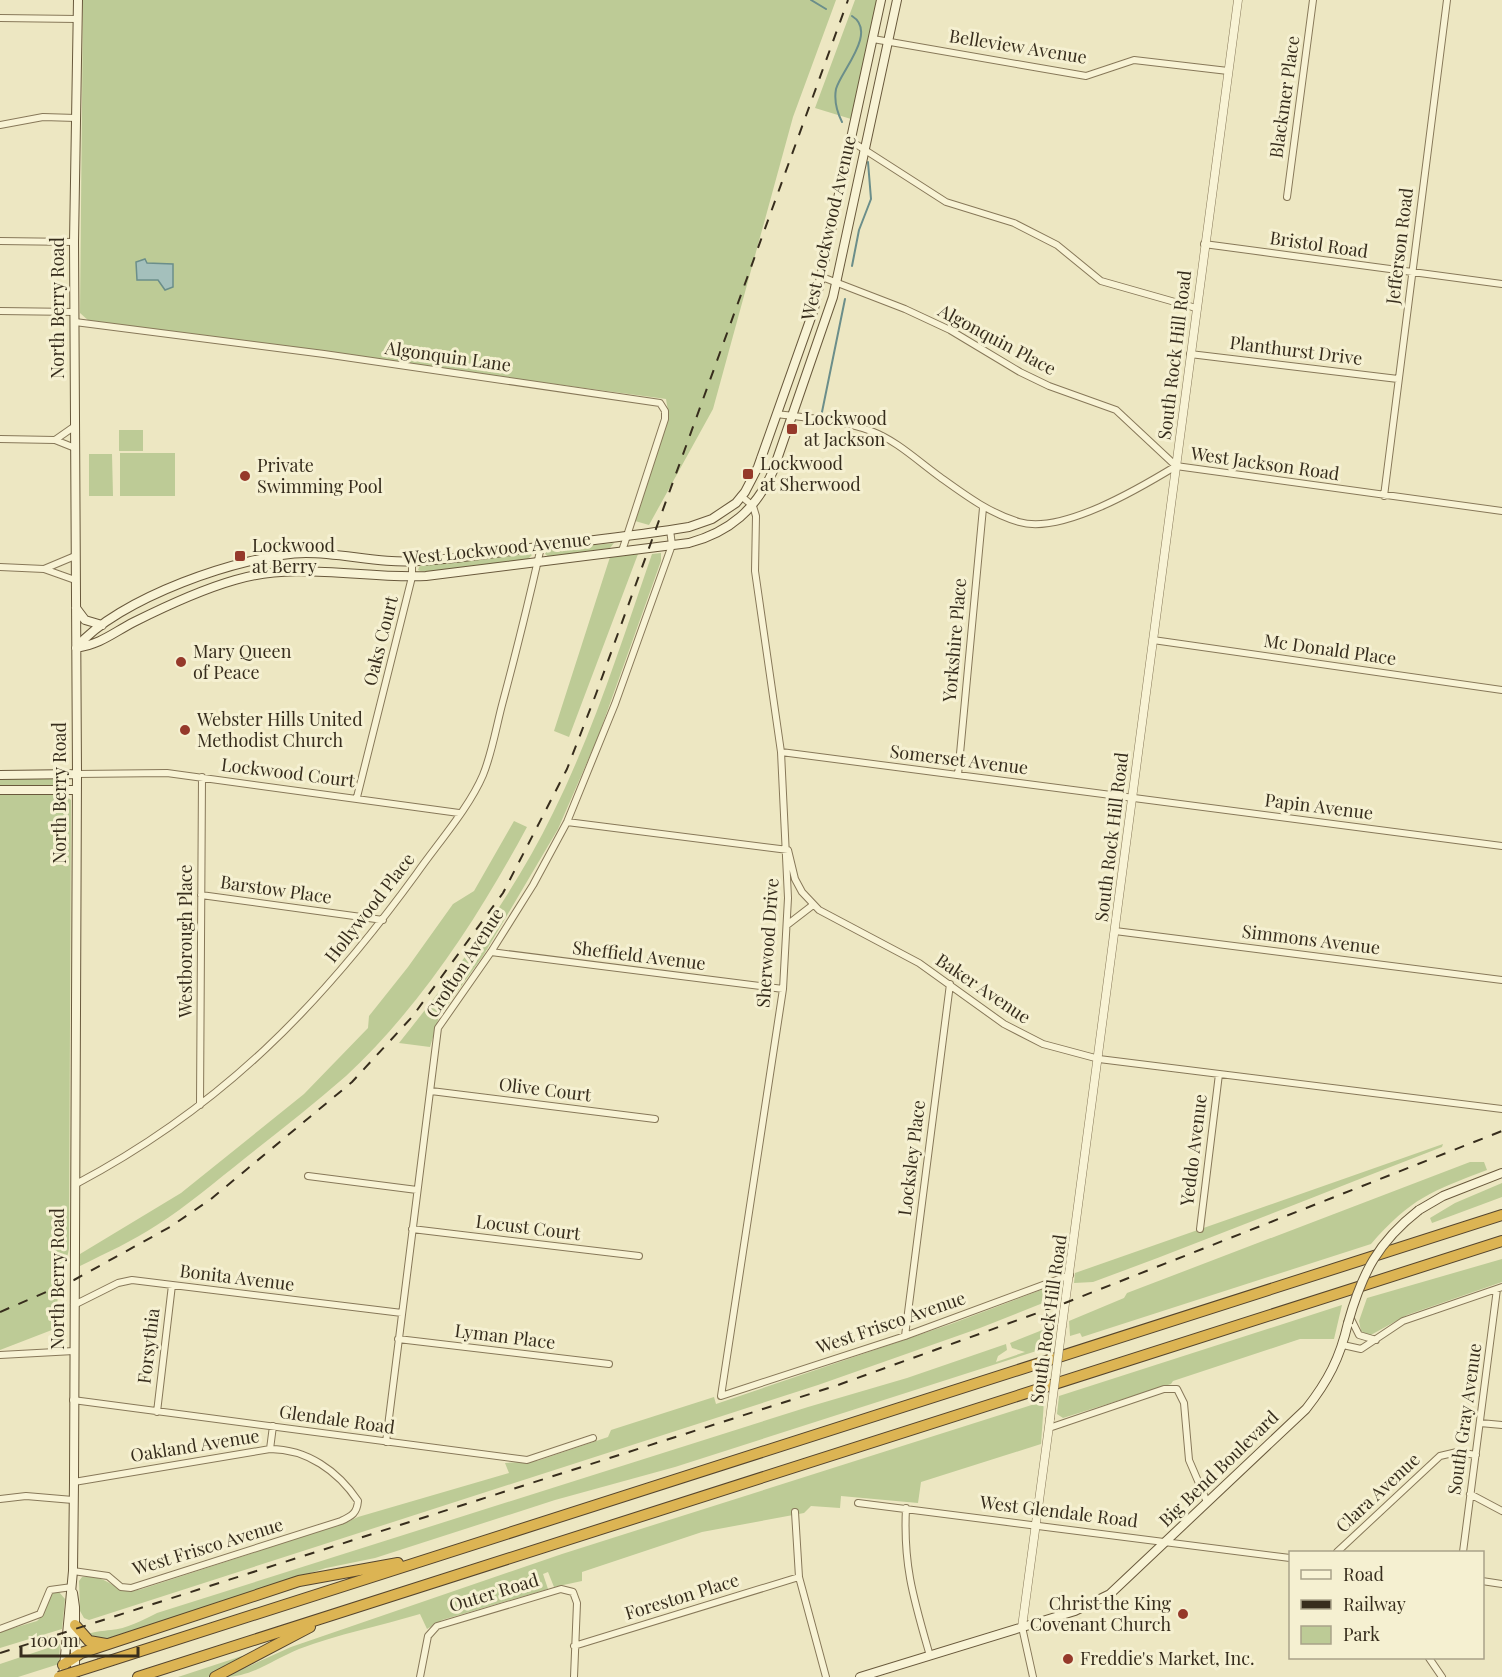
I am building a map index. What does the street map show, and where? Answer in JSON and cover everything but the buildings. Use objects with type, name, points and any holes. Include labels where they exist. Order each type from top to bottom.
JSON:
[{"type":"highway","points":[[61,1677],[1502,1215]]},
{"type":"highway","points":[[138,1677],[1502,1241]]},
{"type":"highway","points":[[63,1665],[75,1655],[299,1581],[434,1557]]},
{"type":"highway","points":[[215,1677],[332,1615]]},
{"type":"highway","points":[[75,1625],[83,1637],[89,1641],[109,1644]]},
{"type":"main road","name":"North Berry Road","points":[[61,1677],[72,1587],[74,1482],[77,774],[74,242],[78,0]]},
{"type":"main road","name":"West Lockwood Avenue","points":[[76,648],[87,635],[102,625],[158,595],[229,565],[260,558],[307,553],[412,562],[626,536],[670,530],[712,519],[741,496],[758,467],[822,277],[881,0]]},
{"type":"main road","name":"West Lockwood Avenue","points":[[76,648],[98,644],[134,622],[233,580],[267,572],[298,569],[412,577],[672,545],[706,538],[721,532],[753,506],[773,471],[792,416],[836,281],[897,0]]},
{"type":"main road","points":[[229,565],[233,580]]},
{"type":"main road","points":[[158,595],[163,609]]},
{"type":"main road","points":[[75,606],[85,620],[102,625]]},
{"type":"main road","points":[[0,775],[77,774]]},
{"type":"main road","points":[[0,790],[77,790]]},
{"type":"main road","name":"Big Bend Boulevard","points":[[860,1677],[1098,1602],[1168,1541],[1306,1409],[1328,1381],[1367,1267],[1400,1224],[1443,1196],[1502,1173]]},
{"type":"main road","name":"North Berry Road","points":[[72,1587],[75,1677]]},
{"type":"street","name":"South Rock Hill Road","points":[[1033,1677],[1022,1627],[1034,1524],[1099,1059],[1204,244],[1238,0]]},
{"type":"street","name":"Blackmer Place","points":[[1287,197],[1313,0]]},
{"type":"street","name":"Jefferson Road","points":[[1384,496],[1447,0]]},
{"type":"street","points":[[0,18],[77,20]]},
{"type":"street","name":"Belleview Avenue","points":[[873,39],[1086,76],[1134,60],[1228,71]]},
{"type":"street","points":[[0,125],[43,117],[76,118]]},
{"type":"street","points":[[851,141],[946,201],[1014,223],[1057,245],[1101,281],[1196,308]]},
{"type":"street","points":[[0,241],[74,242]]},
{"type":"street","name":"Bristol Road","points":[[1204,244],[1412,274],[1502,284]]},
{"type":"street","name":"Algonquin Place","points":[[822,277],[950,330],[1048,386],[1116,410],[1176,466]]},
{"type":"street","points":[[0,311],[75,312]]},
{"type":"street","name":"Algonquin Lane","points":[[75,322],[324,354],[660,403],[665,411],[665,419],[622,552]]},
{"type":"street","name":"Planthurst Drive","points":[[1190,354],[1398,379]]},
{"type":"street","name":"West Jackson Road","points":[[777,414],[843,423],[873,431],[983,508],[1021,523],[1055,521],[1090,511],[1142,488],[1176,466],[1502,511]]},
{"type":"street","points":[[55,440],[75,426]]},
{"type":"street","points":[[0,439],[55,440],[75,448]]},
{"type":"street","points":[[741,496],[753,506]]},
{"type":"street","name":"Sherwood Drive","points":[[721,1396],[783,989],[787,926],[788,850],[781,752],[755,571],[757,524],[753,506]]},
{"type":"street","name":"Yorkshire Place","points":[[958,775],[983,508]]},
{"type":"street","name":"Crofton Avenue","points":[[386,1442],[438,1028],[491,952],[533,885],[567,822],[615,704],[672,545],[670,530]]},
{"type":"street","name":"Hollywood Place","points":[[76,1184],[116,1162],[200,1105],[275,1043],[344,968],[383,920],[477,788],[487,763],[541,547]]},
{"type":"street","points":[[44,569],[75,556]]},
{"type":"street","name":"Oaks Court","points":[[357,797],[412,577],[412,562]]},
{"type":"street","points":[[0,567],[44,569],[75,580]]},
{"type":"street","name":"Mc Donald Place","points":[[1153,640],[1502,690]]},
{"type":"street","name":"Somerset Avenue","points":[[781,752],[1133,798]]},
{"type":"street","name":"Lockwood Court","points":[[77,774],[155,773],[202,777],[459,813]]},
{"type":"street","name":"Westborough Place","points":[[200,1105],[202,777]]},
{"type":"street","name":"Papin Avenue","points":[[1133,798],[1502,846]]},
{"type":"street","points":[[567,822],[788,850]]},
{"type":"street","name":"Baker Avenue","points":[[788,850],[795,879],[813,905],[901,952],[1023,1035],[1063,1051],[1099,1059],[1502,1108]]},
{"type":"street","name":"Barstow Place","points":[[201,895],[383,920]]},
{"type":"street","points":[[787,926],[813,905]]},
{"type":"street","name":"Simmons Avenue","points":[[1115,931],[1502,980]]},
{"type":"street","name":"Sheffield Avenue","points":[[491,952],[783,989]]},
{"type":"street","name":"Locksley Place","points":[[905,1336],[950,984]]},
{"type":"street","name":"Yeddo Avenue","points":[[1200,1230],[1219,1074]]},
{"type":"street","name":"Olive Court","points":[[431,1091],[655,1119]]},
{"type":"street","points":[[308,1176],[417,1190]]},
{"type":"street","name":"Locust Court","points":[[412,1230],[639,1256]]},
{"type":"street","name":"West Frisco Avenue","points":[[721,1396],[905,1336],[1070,1275]]},
{"type":"street","name":"Bonita Avenue","points":[[74,1305],[124,1281],[402,1313]]},
{"type":"street","name":"Forsythia","points":[[156,1412],[172,1285]]},
{"type":"street","points":[[1342,1345],[1361,1349],[1403,1321],[1500,1288]]},
{"type":"street","name":"South Gray Avenue","points":[[1463,1551],[1500,1288]]},
{"type":"street","points":[[1349,1319],[1359,1335],[1376,1340]]},
{"type":"street","name":"Lyman Place","points":[[398,1339],[609,1364]]},
{"type":"street","points":[[0,1355],[74,1351]]},
{"type":"street","points":[[1049,1428],[1153,1393],[1170,1388],[1177,1389],[1184,1403],[1189,1460],[1207,1502]]},
{"type":"street","name":"Glendale Road","points":[[73,1400],[527,1460],[593,1438]]},
{"type":"street","points":[[1480,1423],[1502,1425]]},
{"type":"street","points":[[270,1449],[273,1426]]},
{"type":"street","name":"Oakland Avenue","points":[[74,1482],[270,1449],[285,1449],[328,1466],[358,1501],[357,1510],[352,1516]]},
{"type":"street","name":"Clara Avenue","points":[[1337,1551],[1440,1456],[1457,1452],[1476,1455]]},
{"type":"street","points":[[1470,1494],[1502,1511]]},
{"type":"street","points":[[0,1498],[26,1496],[73,1500]]},
{"type":"street","name":"West Glendale Road","points":[[858,1503],[1289,1558]]},
{"type":"street","points":[[906,1508],[904,1547],[908,1580],[930,1656]]},
{"type":"street","points":[[795,1512],[799,1577],[826,1677]]},
{"type":"street","name":"West Frisco Avenue","points":[[73,1571],[108,1576],[121,1587],[130,1588],[352,1516]]},
{"type":"street","name":"Foreston Place","points":[[574,1646],[799,1577]]},
{"type":"street","points":[[1484,1581],[1502,1584]]},
{"type":"street","points":[[0,1629],[40,1614],[50,1590],[72,1587]]},
{"type":"street","name":"Outer Road","points":[[420,1677],[428,1636],[437,1626],[561,1589],[573,1592],[577,1603],[574,1646]]},
{"type":"street","points":[[574,1646],[574,1677]]},
{"type":"street","points":[[1430,1659],[1442,1677]]},
{"type":"green space","points":[[83,0],[836,0],[793,117],[713,409],[649,525],[635,521],[669,417],[666,399],[89,321],[80,313]]},
{"type":"green space","points":[[855,0],[878,0],[851,119],[815,108]]},
{"type":"green space","points":[[119,430],[143,430],[143,451],[119,451]]},
{"type":"green space","points":[[120,453],[175,453],[175,496],[120,496]]},
{"type":"green space","points":[[89,454],[112,454],[113,496],[89,496]]},
{"type":"green space","points":[[614,543],[610,548],[549,557],[545,554],[547,550]]},
{"type":"green space","points":[[527,552],[532,555],[528,559],[519,561],[452,570],[418,570],[420,565]]},
{"type":"green space","points":[[661,553],[661,561],[598,737],[558,829],[483,956],[439,1017],[430,1047],[399,1043],[482,932],[537,844],[582,750],[652,554]]},
{"type":"green space","points":[[638,554],[569,737],[554,731],[610,557]]},
{"type":"green space","points":[[0,778],[57,779],[63,783],[57,786],[0,785]]},
{"type":"green space","points":[[0,794],[64,794],[71,800],[69,1249],[66,1262],[58,1270],[57,1328],[0,1350]]},
{"type":"green space","points":[[514,821],[527,827],[489,894],[424,990],[373,1049],[321,1097],[179,1210],[119,1247],[80,1266],[80,1254],[181,1193],[304,1094],[368,1028],[369,1016],[408,967],[453,904],[474,891]]},
{"type":"green space","points":[[1443,1144],[1442,1147],[1137,1266],[1093,1282],[1074,1283],[1075,1273]]},
{"type":"green space","points":[[1470,1162],[1484,1162],[1487,1170],[1423,1198],[1398,1216],[1371,1244],[1082,1337],[1080,1333],[1070,1336],[1069,1321],[1124,1298],[1127,1293]]},
{"type":"green space","points":[[1502,1183],[1502,1197],[1432,1223],[1430,1218],[1455,1203]]},
{"type":"green space","points":[[1502,1259],[1502,1282],[1407,1315],[1369,1336],[1361,1331],[1359,1321],[1367,1298]]},
{"type":"green space","points":[[1054,1285],[1062,1287],[1063,1291],[1058,1297],[980,1328],[818,1385],[89,1620],[84,1618],[80,1611],[79,1581],[82,1577],[100,1579],[125,1590],[142,1589],[358,1517],[509,1473],[505,1463],[537,1461],[608,1437],[611,1430],[714,1397],[716,1404],[951,1324]]},
{"type":"green space","points":[[1342,1305],[1334,1339],[1300,1339],[1173,1381],[1171,1384],[1063,1418],[1057,1414],[1059,1396]]},
{"type":"green space","points":[[1055,1325],[1052,1346],[675,1467],[555,1500],[375,1558],[326,1568],[109,1638],[97,1639],[88,1634],[123,1628],[157,1613],[808,1407],[907,1378],[1006,1344],[1007,1350],[998,1356],[996,1362],[1025,1352],[1012,1348],[1010,1343]]},
{"type":"green space","points":[[1044,1401],[1041,1444],[921,1482],[918,1503],[841,1496],[840,1508],[811,1506],[804,1513],[702,1532],[582,1572],[582,1581],[554,1587],[548,1572],[543,1574],[548,1589],[442,1620],[427,1629],[420,1614],[344,1634],[290,1653],[254,1671],[225,1677],[291,1647],[562,1554]]},
{"type":"green space","points":[[53,1592],[59,1592],[65,1599],[62,1629],[0,1648],[0,1632],[37,1621],[43,1615]]},
{"type":"green space","points":[[60,1644],[59,1664],[18,1677],[0,1677],[0,1664]]},
{"type":"green space","points":[[242,1656],[243,1659],[208,1677],[178,1677]]},
{"type":"water","points":[[145,259],[147,263],[173,264],[173,287],[165,290],[158,280],[137,280],[136,262]]},
{"type":"waterway","points":[[811,0],[826,9]]},
{"type":"waterway","points":[[842,122],[836,106],[836,89],[856,52],[861,32],[859,23],[852,16]]},
{"type":"waterway","points":[[852,266],[859,230],[871,199],[868,162]]},
{"type":"waterway","points":[[822,412],[845,299]]},
{"type":"railway","points":[[0,1312],[74,1280],[170,1227],[211,1199],[352,1082],[412,1017],[503,893],[567,769],[596,694],[848,0]]},
{"type":"railway","points":[[0,1653],[838,1385],[1065,1303],[1502,1131]]},
{"type":"place","name":"Lockwood at Jackson","points":[[792,429]]},
{"type":"place","name":"Lockwood at Sherwood","points":[[748,474]]},
{"type":"place","name":"Private Swimming Pool","points":[[245,476]]},
{"type":"place","name":"Lockwood at Berry","points":[[240,556]]},
{"type":"place","name":"Mary Queen of Peace","points":[[181,662]]},
{"type":"place","name":"Webster Hills United Methodist Church","points":[[185,730]]},
{"type":"place","name":"Christ the King Covenant Church","points":[[1183,1614]]},
{"type":"place","name":"Freddie's Market, Inc.","points":[[1068,1659]]}]
